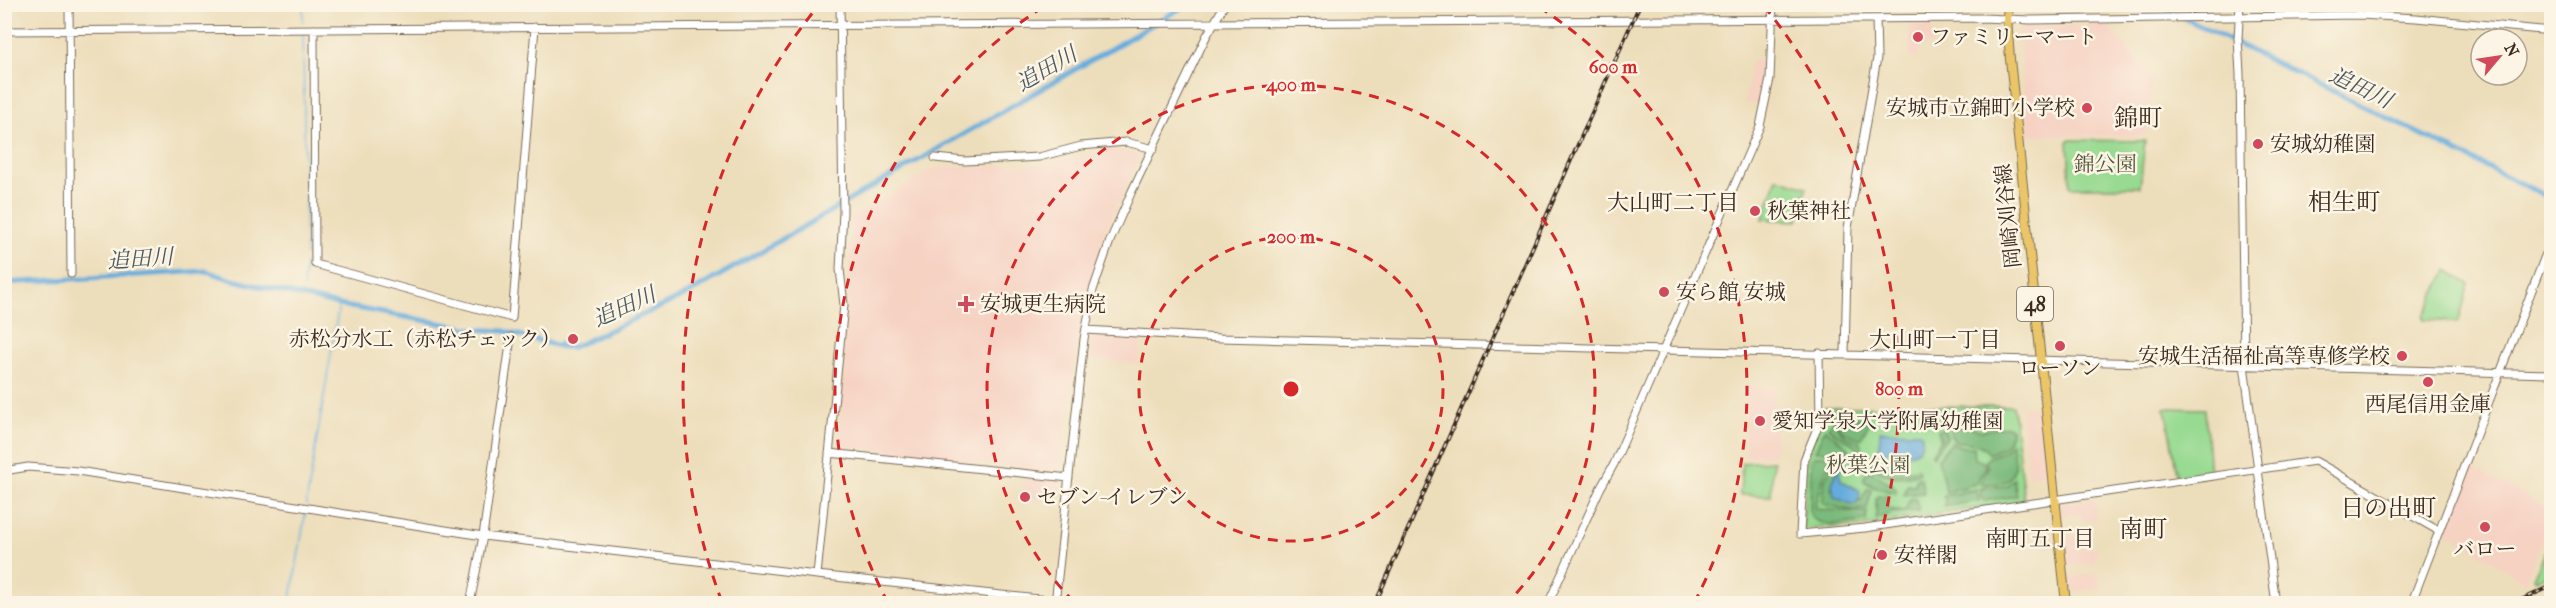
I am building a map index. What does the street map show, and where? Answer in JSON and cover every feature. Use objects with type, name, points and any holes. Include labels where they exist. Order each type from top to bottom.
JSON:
[{"type":"main road","name":"岡崎刈谷線","points":[[2008,4],[2007,18],[2066,603]]},
{"type":"street","points":[[69,4],[71,274]]},
{"type":"street","points":[[817,575],[844,305],[840,269],[843,186],[840,4]]},
{"type":"street","points":[[1055,602],[1086,330],[1093,290],[1110,241],[1132,190],[1154,149],[1206,37],[1225,4]]},
{"type":"street","points":[[1548,603],[1600,489],[1614,464],[1762,119],[1770,79],[1773,4]]},
{"type":"street","points":[[2240,4],[2238,50],[2244,365],[2276,603]]},
{"type":"street","points":[[2359,4],[2359,15]]},
{"type":"street","points":[[4,31],[2359,15],[2552,31]]},
{"type":"street","points":[[1845,353],[1848,228],[1877,58],[1876,19]]},
{"type":"street","points":[[314,29],[315,264],[512,318],[535,27]]},
{"type":"street","points":[[935,158],[965,161],[1039,157],[1081,146],[1126,142],[1154,149]]},
{"type":"street","points":[[2411,603],[2552,238]]},
{"type":"street","points":[[1086,330],[1221,338],[1845,353],[2552,374]]},
{"type":"street","points":[[470,603],[483,536],[511,334]]},
{"type":"street","points":[[1819,353],[1820,421],[1804,460],[1800,534],[1865,528],[2315,461],[2439,531]]},
{"type":"street","points":[[829,453],[1069,478]]},
{"type":"street","points":[[4,471],[28,466],[78,471],[483,536],[1055,602],[1085,603]]},
{"type":"shaded area","name":"ファミリーマート","points":[[1910,25],[1932,25],[1932,45],[1919,46],[1918,57],[1910,58]]},
{"type":"shaded area","name":"安城市立錦町小学校","points":[[2108,25],[2153,80],[2146,136],[2027,135],[2019,27]]},
{"type":"shaded area","points":[[1751,60],[1765,61],[1760,105],[1745,103]]},
{"type":"shaded area","name":"安城更生病院","points":[[1113,149],[1141,154],[1106,231],[1090,279],[1080,328],[1059,472],[839,447],[852,217],[934,168],[1044,164]]},
{"type":"shaded area","points":[[1096,336],[1141,338],[1139,364],[1089,358],[1090,342]]},
{"type":"shaded area","name":"愛知学泉大学附属幼稚園","points":[[1746,387],[1775,388],[1775,455],[1746,457],[1745,455]]},
{"type":"shaded area","points":[[2041,407],[2049,473],[2029,476],[2021,408]]},
{"type":"shaded area","points":[[2470,467],[2551,509],[2551,519],[2525,582],[2445,531]]},
{"type":"shaded area","points":[[1024,476],[1062,479],[1059,503],[1022,498]]},
{"type":"shaded area","points":[[2095,499],[2096,520],[2081,521],[2081,513],[2060,516],[2060,504]]},
{"type":"shaded area","points":[[2080,535],[2083,549],[2097,547],[2096,563],[2066,565],[2063,539]]},
{"type":"shaded area","points":[[2098,574],[2101,589],[2068,591],[2066,577]]},
{"type":"green space","name":"錦公園","points":[[2068,140],[2145,141],[2140,187],[2070,187]]},
{"type":"green space","points":[[1777,178],[1807,187],[1798,221],[1763,219]]},
{"type":"green space","points":[[2447,270],[2469,284],[2459,320],[2456,322],[2424,320],[2423,318]]},
{"type":"green space","name":"秋葉公園","points":[[2013,406],[2024,501],[1863,526],[1803,529],[1806,461],[1825,407]]},
{"type":"green space","points":[[2165,408],[2205,409],[2210,475],[2178,479]]},
{"type":"green space","points":[[1837,411],[1870,421],[1861,439],[1843,432],[1831,416]]},
{"type":"green space","points":[[1833,421],[1845,436],[1860,442],[1862,451],[1858,452],[1852,444],[1831,430],[1828,426]]},
{"type":"green space","points":[[2008,426],[2011,428],[2011,434],[2006,446],[1989,454],[1978,445],[1955,441],[1950,434],[1952,427],[1970,427],[1982,431]]},
{"type":"green space","points":[[1825,428],[1846,445],[1851,452],[1815,451]]},
{"type":"green space","points":[[1944,429],[1947,437],[1933,456],[1932,453],[1941,440],[1938,430]]},
{"type":"green space","points":[[1951,442],[1962,447],[1974,447],[1975,459],[1983,462],[1986,467],[1976,484],[1946,492],[1938,459]]},
{"type":"green space","points":[[2011,443],[2014,469],[2009,479],[2000,483],[1980,484],[1988,467],[1985,461],[2005,450]]},
{"type":"green space","points":[[1833,455],[1823,479],[1815,509],[1867,512],[1866,521],[1827,524],[1814,519],[1810,514],[1811,462],[1814,456]]},
{"type":"green space","points":[[1773,461],[1771,496],[1740,495],[1742,463]]},
{"type":"green space","points":[[1871,462],[1899,472],[1918,469],[1919,473],[1901,477],[1889,475],[1871,466]]},
{"type":"green space","points":[[1834,463],[1839,466],[1831,489],[1856,503],[1862,499],[1867,489],[1872,489],[1867,509],[1851,510],[1822,504],[1825,480]]},
{"type":"green space","points":[[1870,470],[1893,486],[1896,493],[1876,488],[1864,481],[1864,476]]},
{"type":"green space","points":[[1917,478],[1921,478],[1924,493],[1904,495],[1908,484],[1914,486]]},
{"type":"green space","points":[[2014,479],[2017,496],[1984,501],[1981,498],[1981,488],[2006,486]]},
{"type":"green space","points":[[1977,489],[1979,501],[1944,507],[1946,501],[1943,496]]},
{"type":"green space","points":[[1880,495],[1888,496],[1888,509],[1905,511],[1910,499],[1916,499],[1919,511],[1892,513],[1876,519],[1876,498]]},
{"type":"green space","points":[[2551,539],[2551,573],[2536,580],[2534,578]]},
{"type":"water","points":[[1880,431],[1919,432],[1922,435],[1921,445],[1913,453],[1898,453],[1897,450],[1892,449],[1883,453],[1879,450]]},
{"type":"water","points":[[1858,457],[1857,464],[1845,465],[1839,472],[1841,480],[1860,491],[1859,500],[1853,505],[1834,497],[1832,484],[1839,466],[1854,462]]},
{"type":"waterway","points":[[303,4],[303,22]]},
{"type":"waterway","name":"追田川","points":[[4,283],[206,271],[233,280],[339,305],[472,329],[504,331],[562,347],[573,347],[684,296],[1188,4]]},
{"type":"waterway","name":"追田川","points":[[2156,4],[2552,199]]},
{"type":"waterway","points":[[303,32],[305,187]]},
{"type":"waterway","points":[[305,196],[306,255]]},
{"type":"waterway","points":[[303,288],[305,263]]},
{"type":"waterway","points":[[306,505],[339,305]]},
{"type":"waterway","name":"追田川","points":[[556,345],[563,341]]},
{"type":"waterway","points":[[290,604],[306,510]]},
{"type":"waterway","points":[[55,604],[65,600],[85,604]]},
{"type":"railway","points":[[1375,604],[1640,4]]},
{"type":"railway","points":[[2512,604],[2552,586]]},
{"type":"place","name":"ファミリーマート","points":[[1918,37]]},
{"type":"place","name":"安城市立錦町小学校","points":[[2087,108]]},
{"type":"place","name":"安城幼稚園","points":[[2258,144]]},
{"type":"place","name":"秋葉神社","points":[[1755,211]]},
{"type":"place","name":"安ら館 安城","points":[[1664,292]]},
{"type":"place","name":"安城更生病院","points":[[966,304]]},
{"type":"place","name":"赤松分水工（赤松チェック）","points":[[573,339]]},
{"type":"place","name":"ローソン","points":[[2060,346]]},
{"type":"place","name":"安城生活福祉高等専修学校","points":[[2402,356]]},
{"type":"place","name":"西尾信用金庫","points":[[2428,382]]},
{"type":"place","name":"愛知学泉大学附属幼稚園","points":[[1760,421]]},
{"type":"place","name":"セブン-イレブン","points":[[1025,497]]},
{"type":"place","name":"バロー","points":[[2485,527]]},
{"type":"place","name":"安祥閣","points":[[1882,555]]},
{"type":"district","name":"錦町","points":[[2138,118]]},
{"type":"district","name":"大山町二丁目","points":[[1673,202]]},
{"type":"district","name":"相生町","points":[[2344,202]]},
{"type":"district","name":"大山町一丁目","points":[[1935,339]]},
{"type":"district","name":"日の出町","points":[[2388,508]]},
{"type":"district","name":"南町","points":[[2143,529]]},
{"type":"district","name":"南町五丁目","points":[[2040,538]]}]
